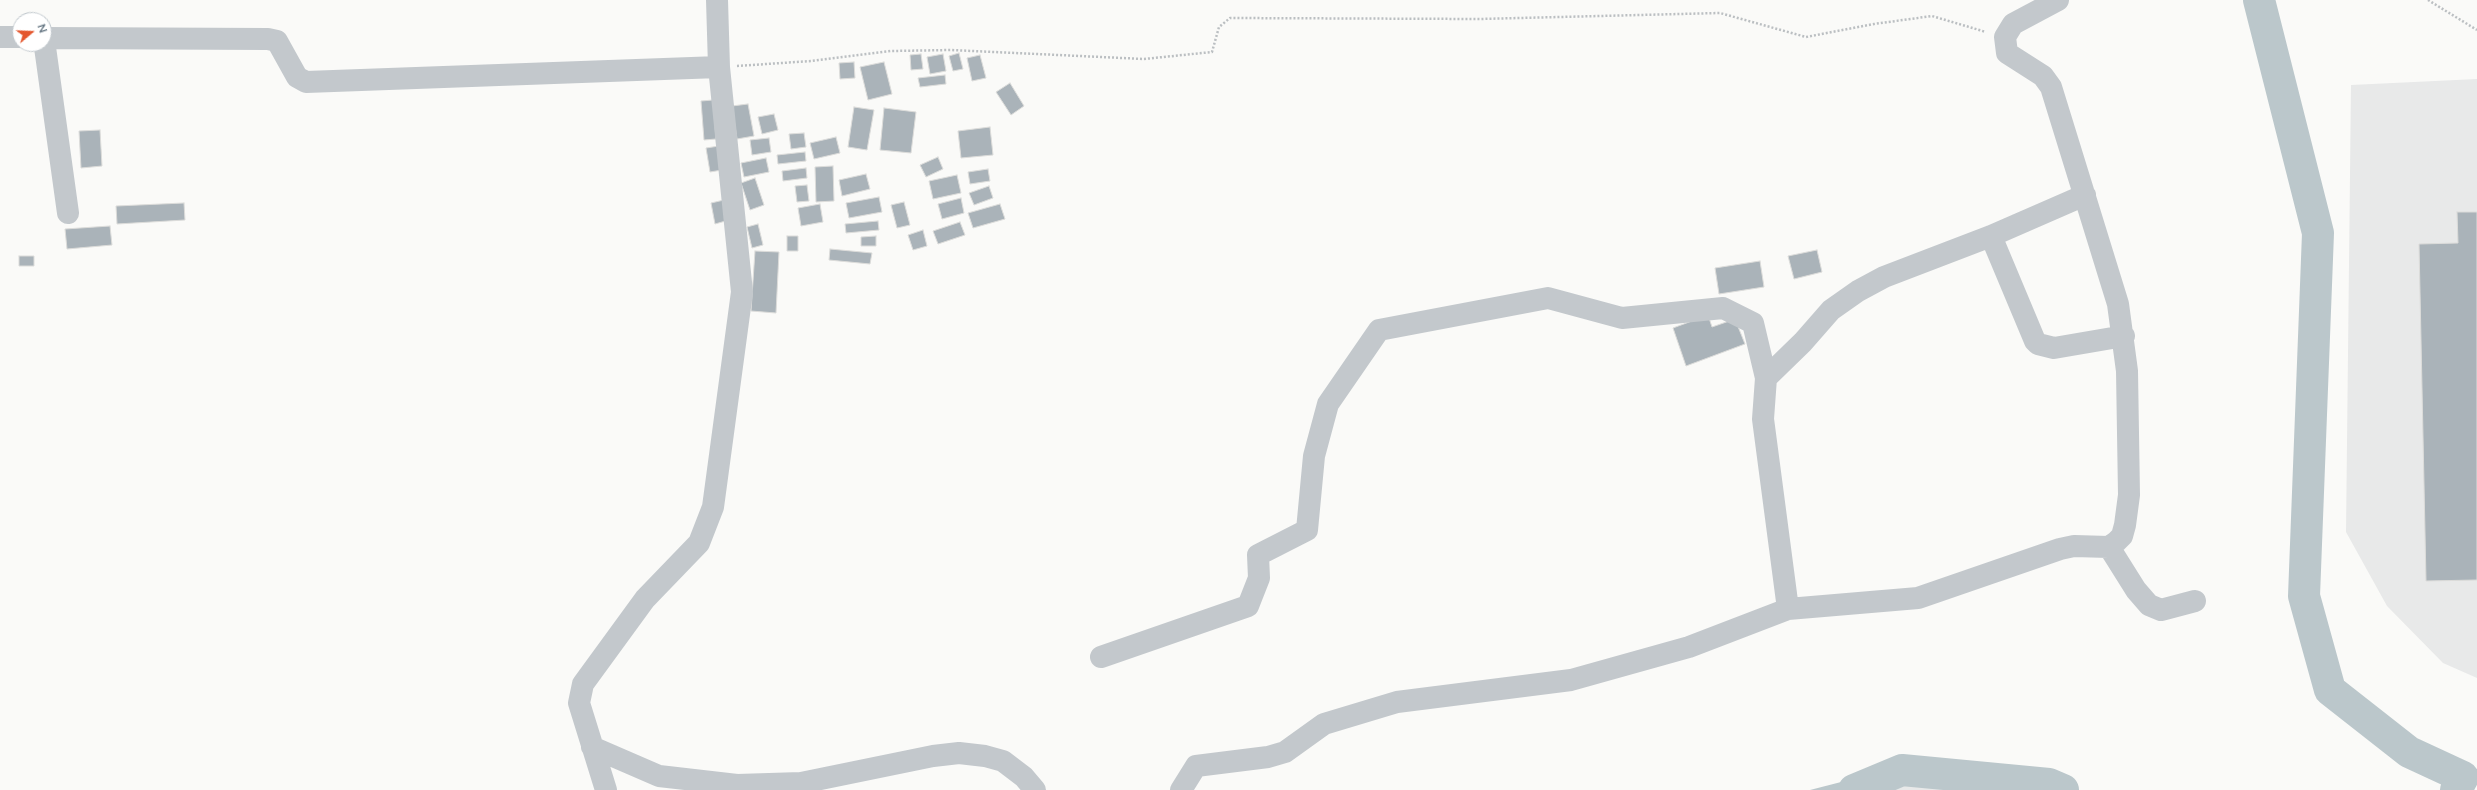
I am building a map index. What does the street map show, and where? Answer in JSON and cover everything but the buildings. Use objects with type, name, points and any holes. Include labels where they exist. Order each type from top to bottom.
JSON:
[{"type":"street","points":[[606,790],[579,703],[583,684],[645,599],[698,543],[713,507],[742,292],[719,67],[717,0]]},
{"type":"street","points":[[1181,790],[1196,766],[1268,757],[1285,752],[1324,724],[1397,702],[1571,680],[1689,646],[1788,609],[1918,598],[2060,549],[2074,546],[2109,547],[2122,536],[2129,495],[2127,371],[2124,336],[2112,283],[2051,88],[2043,76],[2007,53],[2005,37],[2012,24],[2058,0]]},
{"type":"street","points":[[0,37],[12,38]]},
{"type":"street","points":[[52,39],[268,39],[277,41],[297,77],[306,82],[719,67]]},
{"type":"street","points":[[46,52],[68,214]]},
{"type":"street","points":[[1766,378],[1803,342],[1830,310],[1858,290],[1884,277],[1991,236],[2085,195]]},
{"type":"street","points":[[1991,236],[2035,341],[2038,344],[2054,348],[2124,336]]},
{"type":"street","points":[[1101,657],[1248,606],[1259,578],[1258,555],[1307,530],[1314,456],[1328,404],[1379,330],[1548,298],[1622,318],[1723,308],[1753,323],[1766,378],[1763,419],[1788,609]]},
{"type":"street","points":[[2109,547],[2136,590],[2149,605],[2161,610],[2195,601]]},
{"type":"street","points":[[592,747],[659,776],[737,785],[802,783],[933,756],[959,753],[985,756],[1003,761],[1024,776],[1035,790]]},
{"type":"path","points":[[2428,0],[2477,30]]},
{"type":"path","points":[[719,67],[811,61],[891,51],[951,50],[1144,59],[1212,52],[1219,28],[1230,18],[1480,20],[1720,13],[1806,38],[1874,24],[1932,16],[1984,32],[2010,28]]},
{"type":"shaded area","points":[[2477,79],[2477,678],[2443,663],[2387,606],[2346,532],[2351,85]]},
{"type":"shaded area","points":[[1876,773],[1893,774],[1894,780],[1877,790],[1810,790]]},
{"type":"shaded area","points":[[1906,783],[2030,785],[2045,790],[1888,790]]},
{"type":"waterway","points":[[2259,0],[2318,233],[2304,596],[2330,690],[2409,752],[2463,777],[2456,790]]},
{"type":"waterway","points":[[1854,790],[1902,770],[2049,784],[2063,790]]}]
